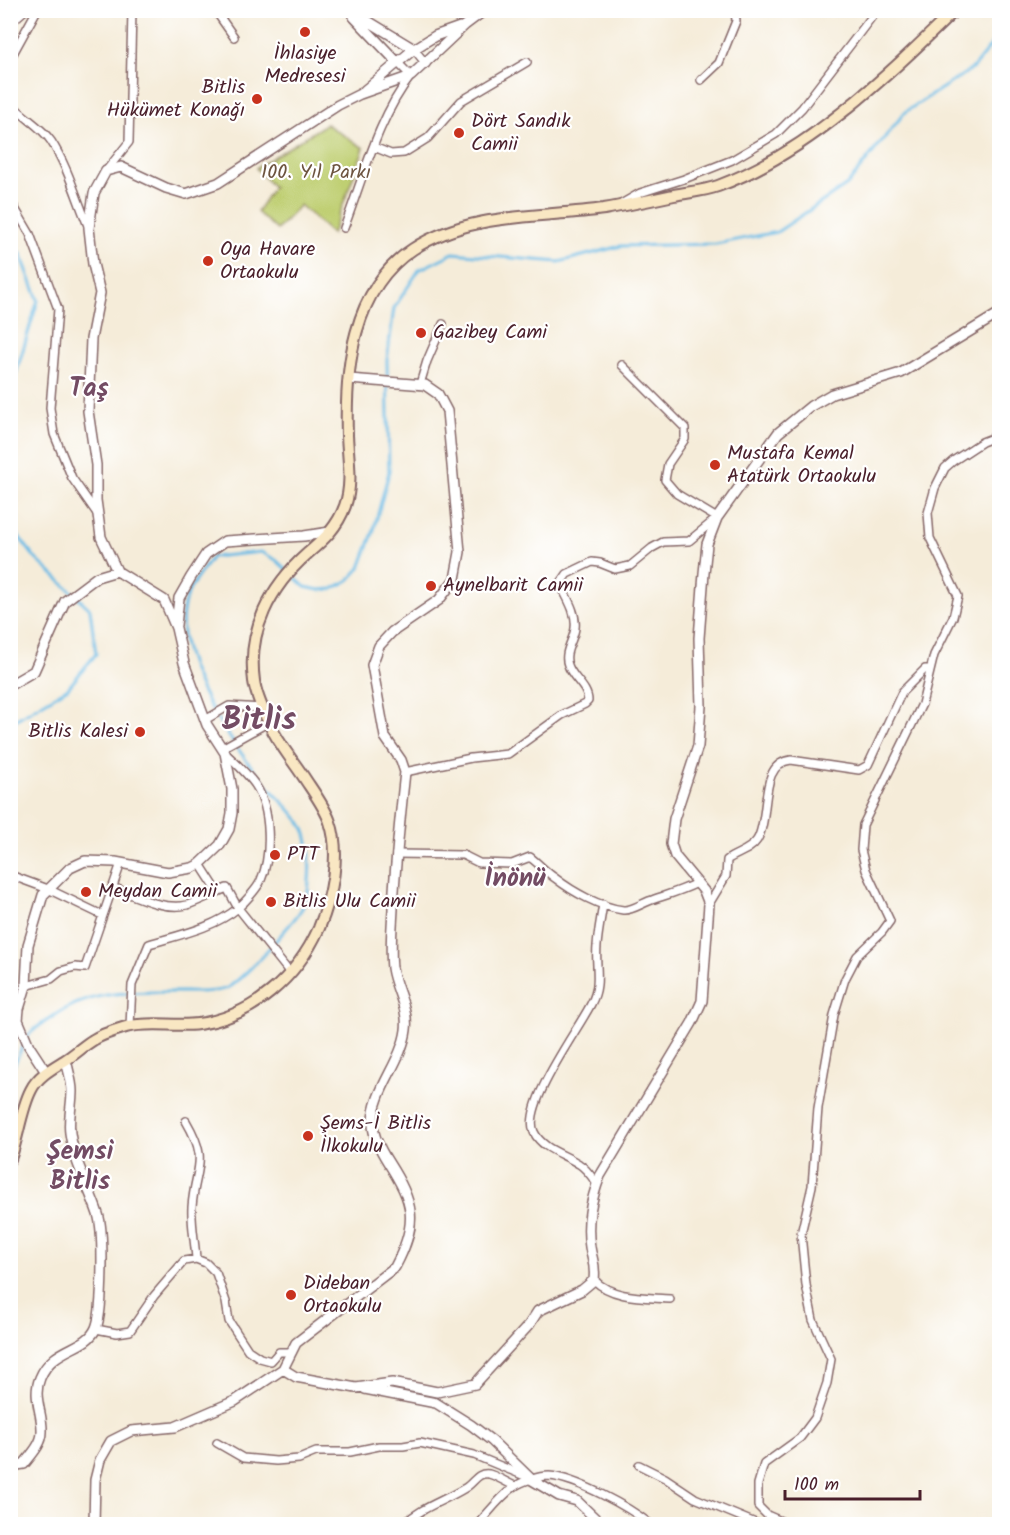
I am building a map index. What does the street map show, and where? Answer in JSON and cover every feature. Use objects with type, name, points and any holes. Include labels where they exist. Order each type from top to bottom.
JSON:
[{"type":"main road","points":[[10,1159],[31,1090],[46,1072],[95,1038],[130,1026],[196,1024],[228,1018],[279,986],[290,973],[319,927],[333,878],[335,852],[330,820],[276,738],[262,708],[254,684],[254,641],[265,608],[280,582],[294,566],[324,541],[344,511],[350,488],[347,410],[352,350],[366,305],[377,284],[395,262],[430,238],[478,222],[617,206],[714,187],[773,160],[816,132],[864,93],[955,10]]},
{"type":"street","points":[[10,23],[25,10]]},
{"type":"street","points":[[10,59],[37,10]]},
{"type":"street","points":[[130,1026],[132,986],[149,944],[208,926],[238,908],[261,880],[269,846],[267,814],[258,788],[225,749],[207,719],[184,663],[176,628],[164,600],[117,571],[101,537],[96,465],[88,411],[91,339],[100,293],[93,264],[89,228],[94,193],[106,171],[129,142],[132,10]]},
{"type":"street","points":[[215,10],[234,37]]},
{"type":"street","points":[[350,10],[414,49],[426,64]]},
{"type":"street","points":[[350,10],[411,76]]},
{"type":"street","points":[[344,228],[374,147],[398,93],[411,76],[465,25],[485,10]]},
{"type":"street","points":[[701,80],[719,63],[736,21],[735,10]]},
{"type":"street","points":[[617,206],[640,193],[732,160],[776,134],[802,108],[877,10]]},
{"type":"street","points":[[360,94],[414,49],[435,36],[465,25]]},
{"type":"street","points":[[374,147],[391,154],[404,153],[428,138],[461,101],[527,62]]},
{"type":"street","points":[[106,171],[121,166],[166,188],[186,194],[218,183],[328,111],[360,94],[411,76]]},
{"type":"street","points":[[10,102],[17,111],[38,125],[51,141],[89,228]]},
{"type":"street","points":[[10,200],[30,234],[58,309],[50,408],[54,434],[72,477],[98,515]]},
{"type":"street","points":[[710,904],[704,891],[675,856],[671,844],[674,819],[698,746],[701,706],[699,638],[704,573],[707,544],[717,518],[778,432],[811,406],[832,394],[901,372],[999,313]]},
{"type":"street","points":[[420,384],[443,324]]},
{"type":"street","points":[[622,365],[685,428],[685,439],[668,464],[665,480],[677,494],[717,518]]},
{"type":"street","points":[[94,1524],[94,1480],[100,1460],[111,1441],[131,1431],[175,1427],[235,1401],[283,1369],[296,1343],[395,1267],[405,1249],[410,1230],[411,1206],[403,1185],[381,1151],[373,1124],[376,1102],[401,1050],[406,1028],[404,1006],[392,970],[391,944],[396,855],[405,772],[401,759],[385,737],[372,665],[379,646],[392,632],[440,600],[455,579],[460,552],[447,411],[438,394],[420,384],[349,379]]},
{"type":"street","points":[[785,1524],[767,1515],[758,1506],[758,1484],[764,1464],[800,1438],[815,1418],[827,1383],[831,1359],[813,1320],[806,1285],[801,1234],[812,1186],[818,1108],[834,1015],[845,979],[857,956],[882,933],[890,921],[866,870],[861,850],[863,825],[922,704],[934,655],[952,617],[958,596],[930,538],[928,513],[935,488],[945,468],[953,461],[982,442],[999,435]]},
{"type":"street","points":[[405,772],[471,758],[508,754],[562,715],[585,704],[588,701],[587,693],[567,664],[567,653],[575,630],[576,617],[560,584],[567,574],[592,562],[615,569],[630,566],[663,542],[689,541],[717,518]]},
{"type":"street","points":[[176,628],[179,598],[206,554],[225,541],[330,532]]},
{"type":"street","points":[[10,685],[34,671],[65,601],[97,577],[117,571]]},
{"type":"street","points":[[356,1388],[392,1383],[437,1392],[475,1384],[529,1325],[538,1311],[582,1290],[594,1280],[596,1266],[590,1249],[588,1224],[591,1199],[597,1184],[692,1023],[702,1001],[710,904],[726,876],[727,860],[749,848],[758,839],[765,815],[771,773],[775,766],[791,760],[859,770],[864,768],[868,765],[902,692],[925,669],[930,669]]},
{"type":"street","points":[[207,719],[229,706],[262,708]]},
{"type":"street","points":[[225,749],[269,722]]},
{"type":"street","points":[[46,1072],[23,1032],[14,1023],[26,987],[28,945],[43,895],[70,868],[85,861],[121,863],[168,872],[192,868],[200,864],[220,845],[229,829],[232,789],[225,749]]},
{"type":"street","points":[[396,855],[463,855],[479,863],[512,864],[530,857],[553,877],[603,904],[625,910],[650,900],[678,893],[697,883]]},
{"type":"street","points":[[26,987],[51,980],[61,971],[75,967],[85,968],[121,863]]},
{"type":"street","points":[[200,864],[218,892]]},
{"type":"street","points":[[10,875],[48,889],[102,915]]},
{"type":"street","points":[[112,887],[173,906],[186,905],[227,888],[238,908],[290,973]]},
{"type":"street","points":[[597,1184],[580,1164],[547,1146],[534,1131],[533,1118],[535,1101],[562,1050],[592,1003],[599,984],[597,946],[603,904]]},
{"type":"street","points":[[10,1466],[24,1464],[37,1446],[42,1433],[36,1395],[39,1380],[47,1365],[58,1354],[86,1340],[96,1329],[102,1309],[99,1217],[75,1158],[69,1130],[72,1089],[66,1060]]},
{"type":"street","points":[[186,1120],[200,1152],[200,1167],[192,1208],[196,1259]]},
{"type":"street","points":[[96,1329],[117,1334],[130,1331],[154,1296],[184,1261],[196,1259],[206,1263],[216,1273],[226,1302],[229,1321],[248,1350],[260,1359],[271,1361],[279,1352],[292,1352]]},
{"type":"street","points":[[594,1280],[600,1286],[613,1292],[637,1297],[670,1299]]},
{"type":"street","points":[[283,1369],[296,1377],[436,1403],[485,1435],[532,1480]]},
{"type":"street","points":[[217,1443],[243,1458],[276,1461],[299,1459],[316,1452],[350,1452],[379,1446],[420,1443],[474,1455],[532,1480],[559,1496],[577,1501],[601,1524]]},
{"type":"street","points":[[639,1466],[665,1478],[695,1498],[758,1524]]},
{"type":"street","points":[[404,1524],[435,1502],[468,1487],[477,1476],[488,1474],[515,1486]]},
{"type":"street","points":[[478,1524],[515,1486],[547,1476],[563,1478],[599,1494],[639,1515],[650,1524]]},
{"type":"green space","name":"100. Yıl Parkı","points":[[326,124],[364,148],[332,234],[300,205],[277,230],[257,212],[273,187],[256,168]]},
{"type":"waterway","points":[[27,1037],[36,1028],[63,1010],[95,998],[112,994],[204,992],[227,988],[261,957],[301,911],[307,898],[310,867],[305,832],[294,814],[267,786],[233,742],[202,692],[184,639],[183,614],[189,591],[212,557],[261,552],[276,560],[305,587],[319,590],[333,589],[349,580],[360,568],[373,533],[389,472],[387,360],[394,308],[419,270],[453,253],[559,262],[621,246],[716,244],[777,232],[847,185],[905,112],[972,69],[1000,34]]},
{"type":"waterway","points":[[10,246],[20,252],[38,300],[10,393]]},
{"type":"waterway","points":[[10,525],[36,559],[72,592]]},
{"type":"waterway","points":[[10,723],[68,688],[96,654],[90,609],[76,596]]},
{"type":"waterway","points":[[10,976],[16,990],[10,1004]]},
{"type":"waterway","points":[[14,1065],[24,1043]]},
{"type":"waterway","points":[[10,1047],[14,1064]]},
{"type":"place","name":"İhlasiye Medresesi","points":[[305,32]]},
{"type":"place","name":"Bitlis Hükümet Konağı","points":[[257,99]]},
{"type":"place","name":"Dört Sandık Camii","points":[[459,133]]},
{"type":"place","name":"Oya Havare Ortaokulu","points":[[208,261]]},
{"type":"place","name":"Gazibey Cami","points":[[421,333]]},
{"type":"place","name":"Mustafa Kemal Atatürk Ortaokulu","points":[[715,465]]},
{"type":"place","name":"Aynelbarit Camii","points":[[431,586]]},
{"type":"place","name":"Bitlis Kalesi","points":[[140,732]]},
{"type":"place","name":"PTT","points":[[275,855]]},
{"type":"place","name":"Meydan Camii","points":[[86,892]]},
{"type":"place","name":"Bitlis Ulu Camii","points":[[271,902]]},
{"type":"place","name":"Şems-İ Bitlis İlkokulu","points":[[308,1136]]},
{"type":"place","name":"Dideban Ortaokulu","points":[[291,1295]]},
{"type":"district","name":"Taş","points":[[89,389]]},
{"type":"district","name":"Bitlis","points":[[259,720]]},
{"type":"district","name":"İnönü","points":[[515,879]]},
{"type":"district","name":"Şemsi Bitlis","points":[[80,1167]]}]
